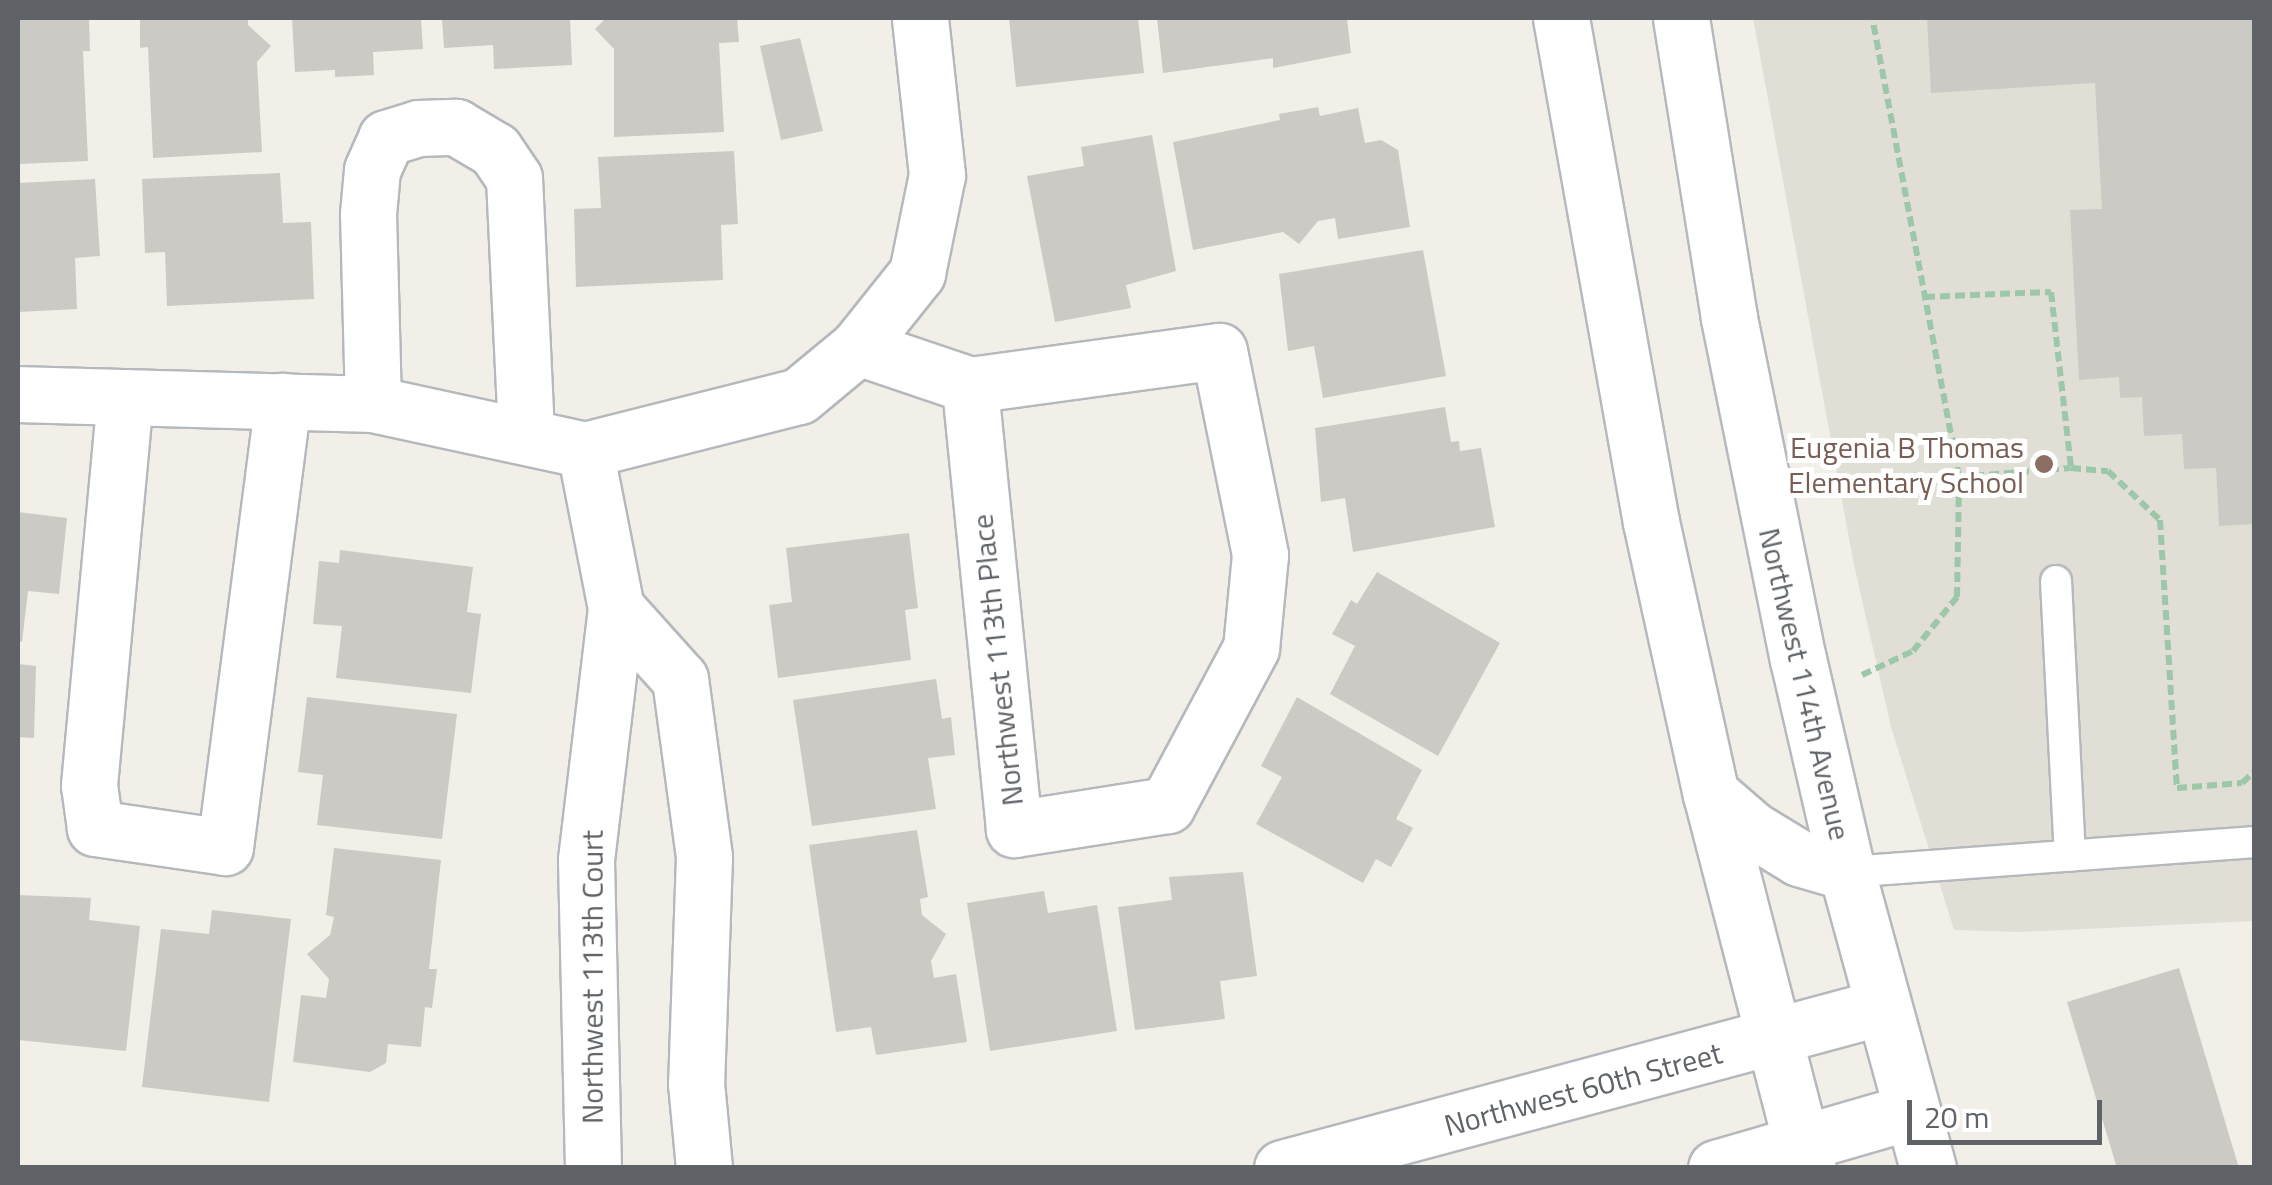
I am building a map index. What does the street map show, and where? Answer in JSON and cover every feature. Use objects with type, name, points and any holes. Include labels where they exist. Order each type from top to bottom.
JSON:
[{"type":"street","points":[[18,394],[374,404],[584,450],[799,396],[858,347],[916,273],[937,175],[920,18]]},
{"type":"street","points":[[1561,18],[1628,404],[1711,794],[1804,1155]]},
{"type":"street","name":"Northwest 114th Avenue","points":[[1681,18],[1759,474],[1847,872],[1928,1168]]},
{"type":"street","points":[[374,404],[368,214],[372,170],[386,138],[418,128],[456,127],[495,150],[514,178],[526,437]]},
{"type":"street","name":"Northwest 113th Place","points":[[858,347],[970,386],[1219,351],[1260,554],[1251,648],[1167,805],[1014,829],[970,386]]},
{"type":"street","points":[[126,398],[89,785],[96,828],[225,847],[283,401]]},
{"type":"street","name":"Northwest 113th Court","points":[[584,450],[616,608],[586,860],[593,1168]]},
{"type":"street","points":[[616,608],[680,678],[704,857],[696,1083],[704,1168]]},
{"type":"street","points":[[1711,794],[1753,830],[1799,858],[1847,872]]},
{"type":"street","name":"Northwest 60th Street","points":[[1282,1168],[1882,1007]]},
{"type":"street","points":[[1716,1168],[1804,1155],[1912,1111]]},
{"type":"lane","points":[[2056,581],[2070,856]]},
{"type":"lane","points":[[1847,872],[2254,842]]},
{"type":"path","points":[[1856,677],[1913,651],[1957,596],[1959,477],[1872,18]]},
{"type":"path","points":[[1925,297],[2052,292],[2071,468]]},
{"type":"path","points":[[1959,477],[2071,468],[2108,471],[2160,520],[2177,788],[2242,783],[2254,772]]},
{"type":"shaded area","name":"Eugenia B Thomas Elementary School","points":[[1753,18],[2254,18],[2254,921],[2020,932],[1954,930],[1891,727],[1854,565]]},
{"type":"building","points":[[18,18],[89,18],[90,51],[83,51],[88,161],[18,164]]},
{"type":"building","points":[[140,18],[248,18],[248,25],[271,46],[257,62],[262,152],[153,158],[148,47],[140,48]]},
{"type":"building","points":[[292,18],[421,18],[423,49],[373,52],[374,75],[335,77],[335,70],[295,72]]},
{"type":"building","points":[[442,18],[570,18],[572,65],[494,69],[493,45],[444,48]]},
{"type":"building","points":[[606,18],[737,18],[739,42],[719,43],[724,132],[614,137],[614,49],[595,29]]},
{"type":"building","points":[[1009,18],[1138,18],[1144,73],[1016,87]]},
{"type":"building","points":[[1157,18],[1347,18],[1351,53],[1273,68],[1273,58],[1163,73]]},
{"type":"building","points":[[1927,18],[2254,18],[2254,524],[2219,526],[2216,468],[2184,469],[2182,434],[2144,436],[2142,397],[2120,398],[2119,377],[2079,380],[2070,210],[2102,209],[2095,83],[1931,93]]},
{"type":"building","points":[[800,38],[823,131],[781,140],[760,46]]},
{"type":"building","points":[[1318,107],[1320,116],[1358,108],[1365,143],[1381,140],[1398,150],[1410,227],[1338,239],[1335,218],[1318,221],[1299,244],[1283,232],[1193,250],[1173,142],[1280,120],[1279,114]]},
{"type":"building","points":[[1152,135],[1176,271],[1126,285],[1131,308],[1055,322],[1027,176],[1084,166],[1081,147]]},
{"type":"building","points":[[734,151],[738,224],[721,225],[723,280],[576,287],[574,209],[601,208],[598,157]]},
{"type":"building","points":[[280,173],[283,223],[311,222],[314,299],[167,306],[165,252],[145,253],[142,179]]},
{"type":"building","points":[[95,179],[100,256],[75,258],[77,309],[18,312],[18,183]]},
{"type":"building","points":[[1423,250],[1446,376],[1323,398],[1314,346],[1288,351],[1279,274]]},
{"type":"building","points":[[1445,407],[1451,442],[1459,441],[1460,451],[1481,448],[1495,527],[1353,552],[1345,498],[1321,502],[1315,428]]},
{"type":"building","points":[[18,512],[67,518],[59,594],[28,591],[22,642],[18,641]]},
{"type":"building","points":[[909,533],[918,608],[905,610],[911,660],[778,678],[769,605],[792,602],[786,548]]},
{"type":"building","points":[[340,550],[473,567],[467,612],[481,614],[471,693],[336,678],[342,626],[313,624],[319,561],[339,563]]},
{"type":"building","points":[[1377,572],[1500,643],[1438,756],[1330,694],[1355,646],[1332,634],[1351,600],[1357,604]]},
{"type":"building","points":[[18,664],[36,666],[34,738],[18,737]]},
{"type":"building","points":[[936,679],[942,719],[951,717],[955,755],[928,758],[936,809],[812,826],[793,700]]},
{"type":"building","points":[[307,697],[457,714],[442,839],[317,825],[323,775],[298,772]]},
{"type":"building","points":[[1297,697],[1422,770],[1396,819],[1413,828],[1391,867],[1376,859],[1363,883],[1256,824],[1282,777],[1261,766]]},
{"type":"building","points":[[917,830],[928,897],[920,899],[922,915],[946,934],[931,961],[934,978],[956,974],[967,1042],[876,1055],[871,1027],[836,1032],[809,845]]},
{"type":"building","points":[[334,848],[441,860],[429,969],[437,969],[432,1008],[425,1007],[421,1047],[388,1044],[386,1063],[370,1072],[293,1062],[301,995],[326,998],[329,979],[307,954],[330,935],[334,917],[326,915]]},
{"type":"building","points":[[1243,872],[1257,976],[1220,981],[1225,1019],[1135,1030],[1118,907],[1172,900],[1169,877]]},
{"type":"building","points":[[1044,891],[1048,913],[1097,905],[1117,1031],[990,1051],[967,903]]},
{"type":"building","points":[[18,895],[91,898],[89,920],[140,926],[126,1051],[18,1040]]},
{"type":"building","points":[[212,910],[291,919],[269,1102],[142,1087],[161,929],[209,934]]},
{"type":"building","points":[[2179,968],[2239,1168],[2117,1168],[2067,1002]]},
{"type":"place","name":"Eugenia B Thomas Elementary School","points":[[2044,464]]}]
